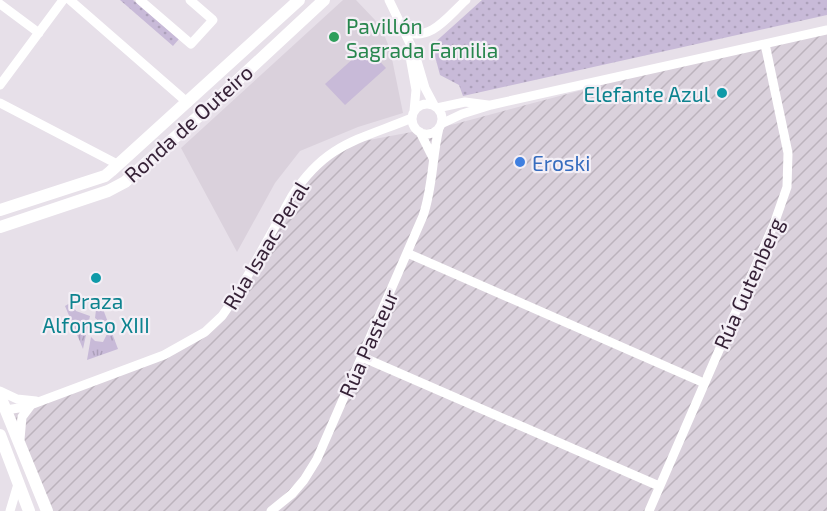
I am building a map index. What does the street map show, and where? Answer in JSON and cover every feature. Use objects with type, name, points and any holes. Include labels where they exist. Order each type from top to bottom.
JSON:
[{"type":"main road","name":"Ronda de Outeiro","points":[[0,227],[108,191],[125,182],[324,0]]},
{"type":"main road","name":"Ronda de Outeiro","points":[[0,210],[105,176],[188,103],[294,2]]},
{"type":"main road","points":[[0,396],[47,511]]},
{"type":"main road","points":[[0,435],[29,511]]},
{"type":"street","points":[[0,85],[63,0]]},
{"type":"street","points":[[70,0],[188,103]]},
{"type":"street","points":[[140,0],[191,44],[213,20],[190,0]]},
{"type":"street","points":[[389,0],[416,54],[425,88],[442,115],[440,126]]},
{"type":"street","points":[[406,36],[429,33],[466,0]]},
{"type":"street","points":[[0,4],[39,33]]},
{"type":"street","points":[[419,131],[428,134],[462,114],[491,105],[827,30]]},
{"type":"street","points":[[406,36],[416,90],[413,115],[433,158]]},
{"type":"street","name":"Rúa Gutenberg","points":[[649,511],[774,224],[787,188],[788,153],[765,44]]},
{"type":"street","points":[[413,115],[425,104],[436,107],[465,102],[491,105]]},
{"type":"street","points":[[0,103],[119,165]]},
{"type":"street","name":"Rúa Isaac Peral","points":[[3,408],[25,407],[164,355],[205,332],[222,316],[238,293],[292,196],[319,162],[356,138],[391,127],[413,115]]},
{"type":"street","name":"Rúa Pasteur","points":[[271,511],[292,494],[311,470],[328,435],[427,206],[440,126]]},
{"type":"street","name":"Rúa Isaac Peral","points":[[391,127],[419,131]]},
{"type":"street","points":[[407,253],[704,383]]},
{"type":"street","points":[[362,357],[659,486]]},
{"type":"street","points":[[0,391],[17,399],[38,401]]},
{"type":"street","points":[[21,448],[22,417],[28,408],[38,401]]},
{"type":"street","points":[[10,511],[18,484]]},
{"type":"shaded area","points":[[343,0],[356,0],[375,20],[385,37],[390,49],[403,113],[358,127],[300,151],[275,183],[237,252],[181,148]]},
{"type":"shaded area","points":[[827,29],[827,511],[52,511],[10,411],[164,355],[222,316],[296,188],[342,145],[455,124],[755,44]]},
{"type":"green space","points":[[120,0],[133,0],[179,39],[173,46]]},
{"type":"green space","points":[[482,0],[827,0],[827,15],[463,96],[459,85],[440,75],[432,45]]},
{"type":"green space","points":[[366,47],[386,68],[345,105],[325,84]]},
{"type":"green space","points":[[100,301],[118,349],[87,360],[91,337],[95,341],[103,342],[107,334],[104,325],[95,318],[97,302]]},
{"type":"green space","points":[[70,303],[76,311],[90,316],[83,349],[65,306]]},
{"type":"place","name":"Pavillón Sagrada Familia","points":[[334,37]]},
{"type":"place","name":"Elefante Azul","points":[[722,93]]},
{"type":"place","name":"Eroski","points":[[520,162]]},
{"type":"place","name":"Praza Alfonso XIII","points":[[96,278]]}]
